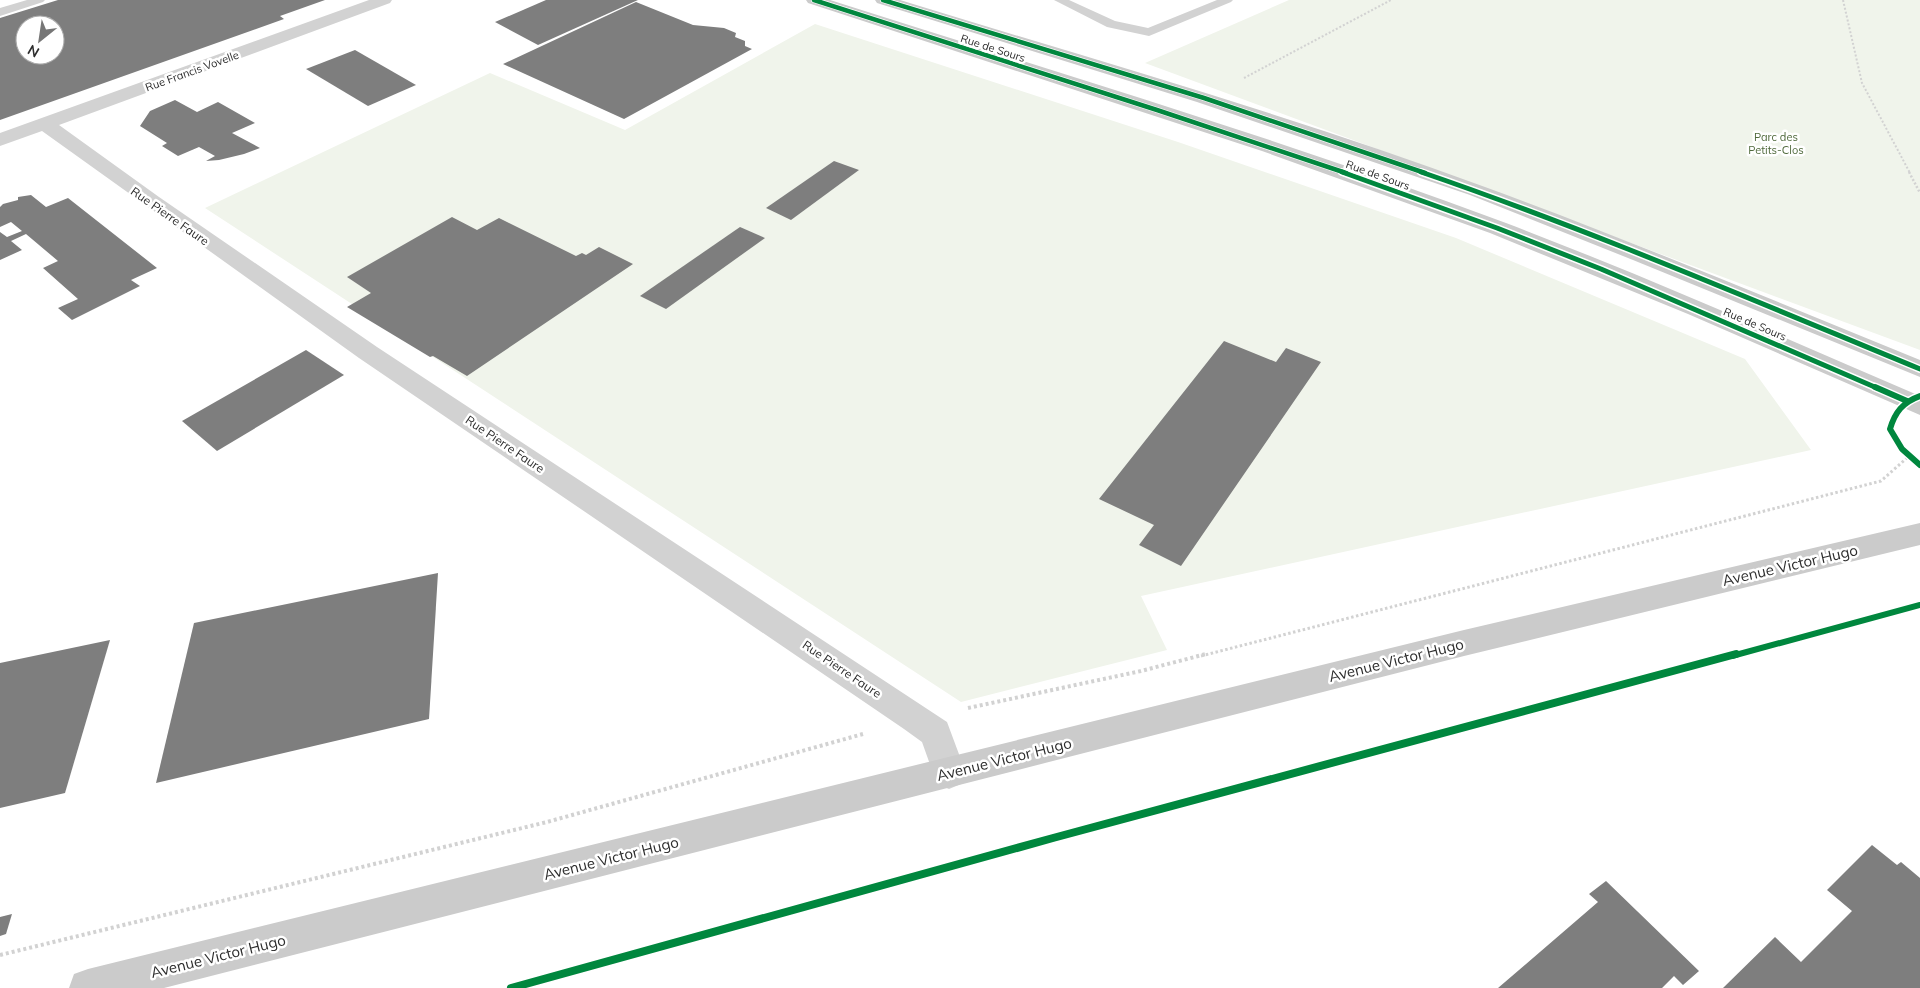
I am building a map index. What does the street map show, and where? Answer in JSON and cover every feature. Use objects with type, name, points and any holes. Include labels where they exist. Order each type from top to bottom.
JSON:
[{"type":"main road","name":"Rue de Sours","points":[[814,0],[1269,147],[1498,228],[1696,309],[1913,403]]},
{"type":"main road","name":"Rue de Sours","points":[[883,0],[1204,98],[1477,191],[1641,255],[1920,369]]},
{"type":"main road","name":"Avenue Victor Hugo","points":[[88,988],[1464,643],[1920,534]]},
{"type":"street","name":"Rue Francis Vovelle","points":[[0,140],[384,0]]},
{"type":"street","name":"Rue Pierre Faure","points":[[45,124],[306,311],[916,719],[935,733],[949,773]]},
{"type":"lane","points":[[0,12],[39,0]]},
{"type":"lane","points":[[1060,0],[1111,24],[1149,32],[1227,0]]},
{"type":"path","points":[[1238,80],[1391,0]]},
{"type":"path","points":[[1843,0],[1862,83],[1920,193]]},
{"type":"path","points":[[1913,403],[1894,416],[1890,429],[1896,442],[1914,461]]},
{"type":"green space","name":"Parc des Petits-Clos","points":[[1289,0],[1920,0],[1920,350],[1145,63]]},
{"type":"green space","points":[[815,24],[1178,142],[1456,238],[1745,359],[1811,450],[1141,596],[1167,650],[961,702],[205,208],[490,73],[625,130]]},
{"type":"building","points":[[58,0],[325,0],[280,16],[284,19],[0,120],[0,18]]},
{"type":"building","points":[[546,0],[638,0],[538,45],[495,22]]},
{"type":"building","points":[[636,2],[693,25],[724,28],[736,33],[735,37],[745,41],[745,46],[752,49],[624,119],[503,64]]},
{"type":"building","points":[[355,50],[416,85],[368,106],[306,69]]},
{"type":"building","points":[[175,100],[197,112],[218,102],[255,123],[232,133],[260,148],[219,160],[206,161],[215,156],[199,147],[178,156],[162,146],[167,143],[140,126],[150,111]]},
{"type":"building","points":[[834,161],[859,170],[791,220],[766,208]]},
{"type":"building","points":[[31,195],[46,207],[68,198],[157,268],[131,280],[140,286],[72,320],[58,308],[78,299],[43,268],[58,261],[26,234],[11,241],[22,250],[0,260],[0,232],[7,237],[22,231],[11,222],[0,227],[0,207],[3,204],[18,200],[18,197]]},
{"type":"building","points":[[452,217],[477,230],[499,218],[576,256],[582,253],[586,255],[599,247],[633,264],[467,376],[433,356],[430,357],[347,307],[371,293],[347,277]]},
{"type":"building","points":[[740,227],[765,238],[666,309],[640,296]]},
{"type":"building","points":[[1224,341],[1276,362],[1286,348],[1321,362],[1181,566],[1139,545],[1154,525],[1099,499]]},
{"type":"building","points":[[306,350],[344,375],[217,451],[182,421]]},
{"type":"building","points":[[438,573],[429,719],[156,783],[194,623]]},
{"type":"building","points":[[110,640],[65,793],[0,808],[0,663]]},
{"type":"building","points":[[1872,845],[1897,865],[1901,862],[1920,878],[1920,988],[1723,988],[1775,937],[1801,962],[1852,911],[1827,890]]},
{"type":"building","points":[[1606,881],[1699,971],[1683,985],[1674,976],[1662,988],[1498,988],[1598,902],[1589,894]]},
{"type":"building","points":[[12,914],[6,934],[0,936],[0,917]]},
{"type":"cycle path","points":[[814,0],[1243,138],[1413,197],[1601,269],[1907,401]]},
{"type":"cycle path","points":[[883,0],[1204,98],[1477,191],[1641,255],[1920,369]]},
{"type":"cycle path","points":[[1920,396],[1908,401],[1900,408],[1894,417],[1890,429],[1902,449],[1920,465]]},
{"type":"cycle path","points":[[511,988],[1053,838],[1920,605]]}]
